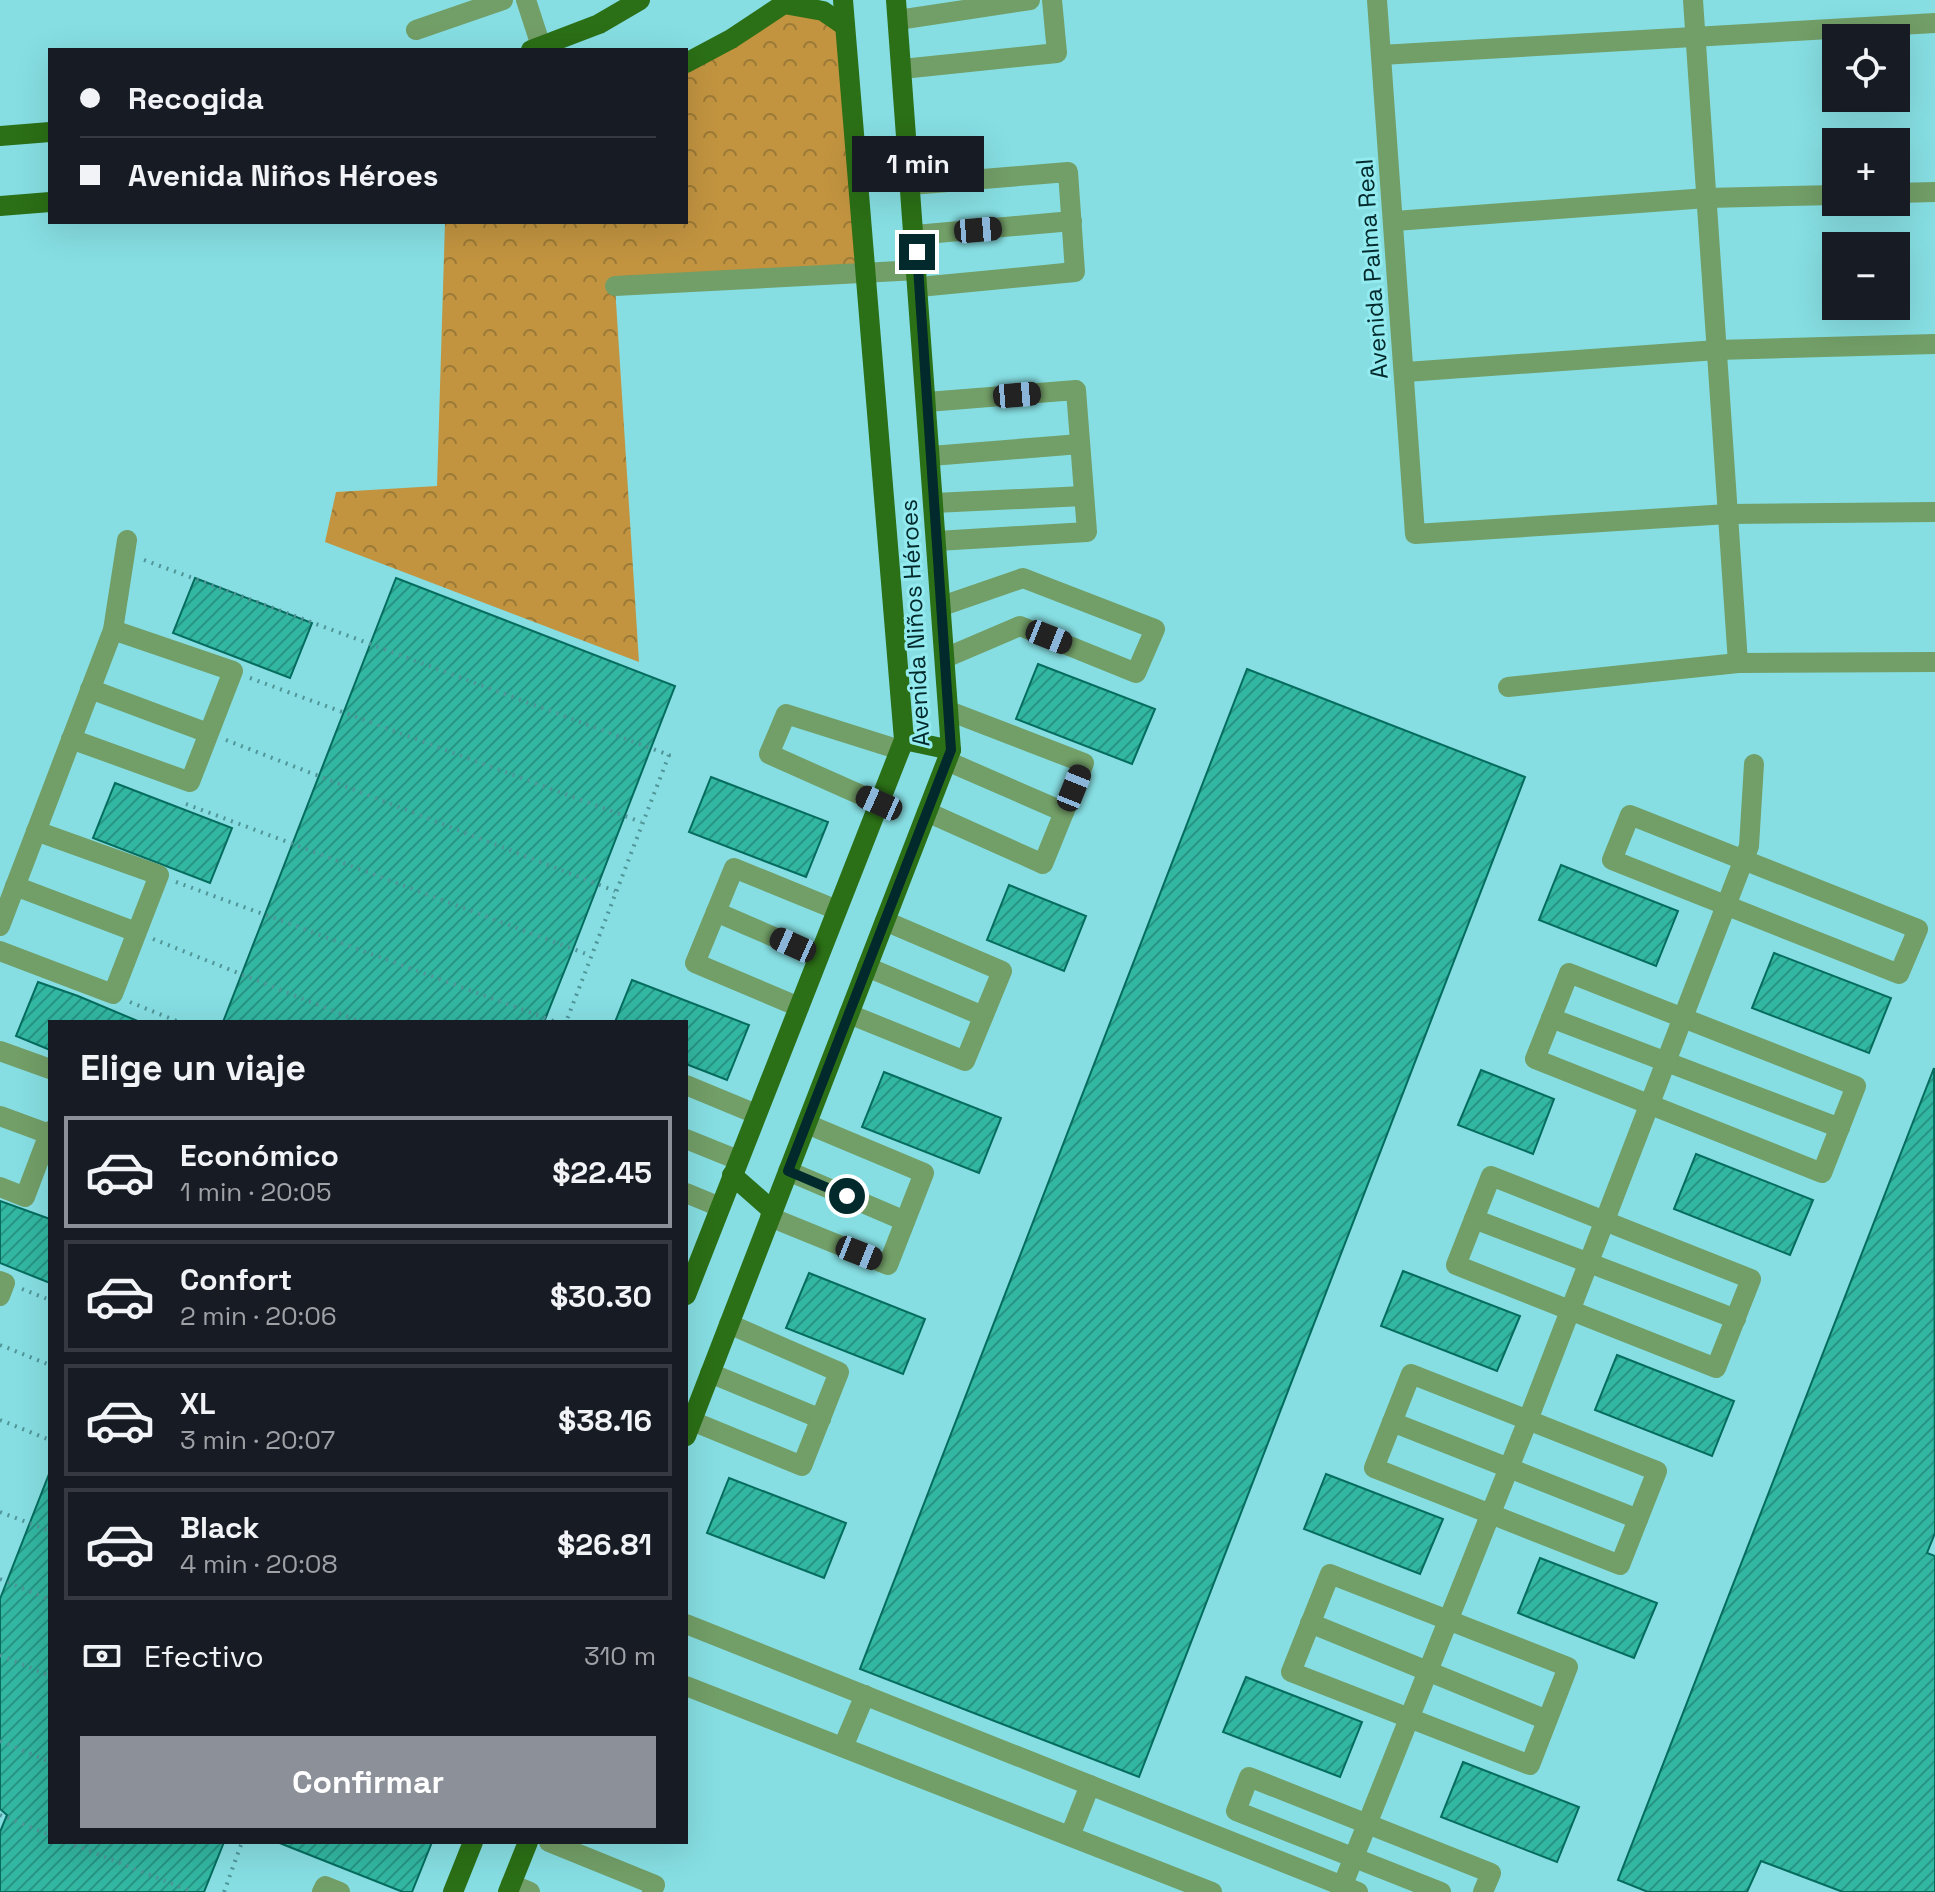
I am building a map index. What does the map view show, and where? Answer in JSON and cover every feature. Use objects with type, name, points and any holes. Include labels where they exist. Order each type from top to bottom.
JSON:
[{"type":"main road","points":[[536,48],[599,24],[640,0]]},
{"type":"main road","name":"Avenida Niños Héroes","points":[[688,1290],[902,745],[868,272],[843,0]]},
{"type":"main road","points":[[688,62],[731,39],[787,2],[823,11],[845,26]]},
{"type":"main road","name":"Avenida Niños Héroes","points":[[689,1428],[949,756],[942,606],[897,10]]},
{"type":"main road","points":[[0,136],[48,132]]},
{"type":"main road","points":[[0,206],[48,202]]},
{"type":"main road","points":[[902,745],[949,756]]},
{"type":"main road","points":[[735,1167],[772,1214]]},
{"type":"main road","points":[[453,1892],[472,1844]]},
{"type":"main road","points":[[517,1889],[528,1844]]},
{"type":"street","points":[[416,30],[503,0]]},
{"type":"street","points":[[526,0],[536,48]]},
{"type":"street","points":[[897,10],[1030,0]]},
{"type":"street","points":[[902,69],[1057,53],[1052,0]]},
{"type":"street","name":"Avenida Palma Real","points":[[1377,0],[1406,372],[1415,534],[1728,514]]},
{"type":"street","points":[[1693,0],[1738,663]]},
{"type":"street","points":[[1381,55],[1695,34],[1935,23]]},
{"type":"street","points":[[615,286],[868,272],[919,278],[1075,272],[1068,172],[911,185]]},
{"type":"street","points":[[1910,193],[1935,192]]},
{"type":"street","points":[[1395,221],[1707,198],[1822,195]]},
{"type":"street","points":[[915,235],[1072,221]]},
{"type":"street","points":[[1406,372],[1717,350],[1935,344]]},
{"type":"street","points":[[927,402],[1076,390],[1087,532],[937,541]]},
{"type":"street","points":[[931,456],[1080,444]]},
{"type":"street","points":[[934,503],[1084,496]]},
{"type":"street","points":[[1728,514],[1935,512]]},
{"type":"street","points":[[0,926],[113,630],[127,547]]},
{"type":"street","points":[[942,606],[1023,578],[1155,629],[1136,673],[1020,626],[945,658]]},
{"type":"street","points":[[71,739],[190,782],[233,671],[113,630]]},
{"type":"street","points":[[1508,687],[1738,663],[1935,662]]},
{"type":"street","points":[[90,689],[208,733]]},
{"type":"street","points":[[927,812],[1043,864],[1084,763],[949,711]]},
{"type":"street","points":[[879,803],[769,754],[786,714],[902,745]]},
{"type":"street","points":[[949,756],[1064,812]]},
{"type":"street","points":[[688,1625],[1347,1890],[1354,1857],[1528,1420],[1749,846],[1754,764]]},
{"type":"street","points":[[1630,815],[1743,860],[1918,929],[1899,974],[1612,860],[1630,815]]},
{"type":"street","points":[[0,951],[113,994],[159,875],[36,831]]},
{"type":"street","points":[[799,1007],[695,963],[734,868],[837,910]]},
{"type":"street","points":[[15,886],[136,932]]},
{"type":"street","points":[[716,912],[818,956]]},
{"type":"street","points":[[849,1014],[965,1061],[1002,971],[885,921]]},
{"type":"street","points":[[867,967],[983,1016]]},
{"type":"street","points":[[1569,973],[1683,1017],[1856,1086],[1822,1173],[1535,1059],[1569,973]]},
{"type":"street","points":[[1551,1018],[1840,1128]]},
{"type":"street","points":[[0,1051],[48,1068]]},
{"type":"street","points":[[688,1086],[756,1114]]},
{"type":"street","points":[[0,1116],[48,1132]]},
{"type":"street","points":[[772,1214],[888,1265],[924,1173],[807,1124]]},
{"type":"street","points":[[0,1187],[25,1197],[48,1135]]},
{"type":"street","points":[[688,1140],[735,1167]]},
{"type":"street","points":[[788,1171],[905,1221]]},
{"type":"street","points":[[1491,1176],[1603,1221],[1751,1279],[1716,1368],[1456,1265],[1491,1176]]},
{"type":"street","points":[[688,1194],[720,1207]]},
{"type":"street","points":[[1474,1219],[1736,1319]]},
{"type":"street","points":[[689,1428],[802,1466],[821,1419],[839,1372],[729,1324]]},
{"type":"street","points":[[710,1373],[821,1419]]},
{"type":"street","points":[[1411,1374],[1657,1471],[1620,1565],[1374,1468],[1392,1422],[1411,1374]]},
{"type":"street","points":[[1392,1422],[1638,1519]]},
{"type":"street","points":[[1330,1574],[1449,1621],[1568,1667],[1530,1765],[1291,1672],[1330,1574]]},
{"type":"street","points":[[1310,1623],[1429,1669],[1547,1720]]},
{"type":"street","points":[[688,1687],[1212,1892]]},
{"type":"street","points":[[843,1747],[865,1695]]},
{"type":"street","points":[[1441,1892],[1236,1811],[1249,1777],[1491,1873],[1483,1892]]},
{"type":"street","points":[[1070,1836],[1090,1785]]},
{"type":"street","points":[[554,1844],[655,1885],[652,1892]]},
{"type":"street","points":[[322,1892],[325,1886],[340,1892]]},
{"type":"path","points":[[127,547],[669,755],[589,955],[567,1020]]},
{"type":"path","points":[[233,671],[641,822]]},
{"type":"path","points":[[208,733],[615,891]]},
{"type":"path","points":[[181,802],[589,955]]},
{"type":"path","points":[[159,875],[551,1020]]},
{"type":"path","points":[[136,932],[356,1020]]},
{"type":"path","points":[[113,994],[174,1020]]},
{"type":"path","points":[[2,1287],[48,1299]]},
{"type":"path","points":[[0,1345],[48,1364]]},
{"type":"path","points":[[0,1420],[48,1439]]},
{"type":"path","points":[[0,1512],[48,1530]]},
{"type":"path","points":[[0,1579],[48,1599]]},
{"type":"path","points":[[0,1655],[48,1675]]},
{"type":"path","points":[[0,1741],[48,1761]]},
{"type":"path","points":[[0,1815],[48,1834]]},
{"type":"path","points":[[72,1844],[193,1892]]},
{"type":"path","points":[[224,1892],[241,1844]]},
{"type":"green space","points":[[784,4],[845,29],[868,272],[615,286],[639,662],[325,542],[336,492],[437,486],[445,224],[688,224],[688,60]]},
{"type":"building","points":[[195,578],[312,623],[290,678],[173,633]]},
{"type":"building","points":[[396,578],[675,686],[545,1020],[224,1020]]},
{"type":"building","points":[[1038,664],[1155,709],[1132,764],[1016,719]]},
{"type":"building","points":[[1247,669],[1525,777],[1139,1777],[860,1669]]},
{"type":"building","points":[[711,777],[828,822],[806,877],[689,832]]},
{"type":"building","points":[[115,783],[232,828],[210,883],[93,838]]},
{"type":"building","points":[[1561,865],[1678,911],[1656,966],[1539,920]]},
{"type":"building","points":[[1009,885],[1086,916],[1064,971],[987,940]]},
{"type":"building","points":[[1774,953],[1891,998],[1869,1053],[1752,1008]]},
{"type":"building","points":[[632,980],[749,1025],[727,1080],[688,1065],[688,1020],[616,1020]]},
{"type":"building","points":[[38,982],[135,1020],[48,1020],[48,1049],[16,1036]]},
{"type":"building","points":[[1934,1068],[1935,1533],[1927,1553],[1935,1556],[1935,1892],[1843,1892],[1761,1861],[1747,1892],[1648,1892],[1618,1880]]},
{"type":"building","points":[[1481,1070],[1554,1099],[1533,1154],[1458,1125]]},
{"type":"building","points":[[884,1072],[1001,1118],[979,1173],[862,1127]]},
{"type":"building","points":[[1696,1154],[1813,1200],[1790,1255],[1674,1209]]},
{"type":"building","points":[[0,1201],[48,1218],[48,1282],[0,1263]]},
{"type":"building","points":[[1403,1271],[1520,1316],[1497,1371],[1381,1326]]},
{"type":"building","points":[[809,1273],[925,1319],[903,1374],[786,1328]]},
{"type":"building","points":[[1617,1355],[1734,1401],[1712,1456],[1595,1410]]},
{"type":"building","points":[[1326,1474],[1443,1519],[1420,1574],[1304,1529]]},
{"type":"building","points":[[48,1477],[48,1844],[223,1844],[204,1892],[0,1892],[0,1832],[7,1815],[0,1809],[0,1599]]},
{"type":"building","points":[[729,1478],[846,1523],[824,1578],[707,1533]]},
{"type":"building","points":[[1540,1558],[1657,1603],[1634,1658],[1518,1613]]},
{"type":"building","points":[[1246,1677],[1362,1722],[1340,1777],[1223,1732]]},
{"type":"building","points":[[1463,1762],[1579,1807],[1557,1862],[1441,1817]]},
{"type":"building","points":[[282,1844],[431,1844],[412,1892],[403,1892]]},
{"type":"route","points":[[847,1196],[788,1171],[951,750],[917,252]]}]
